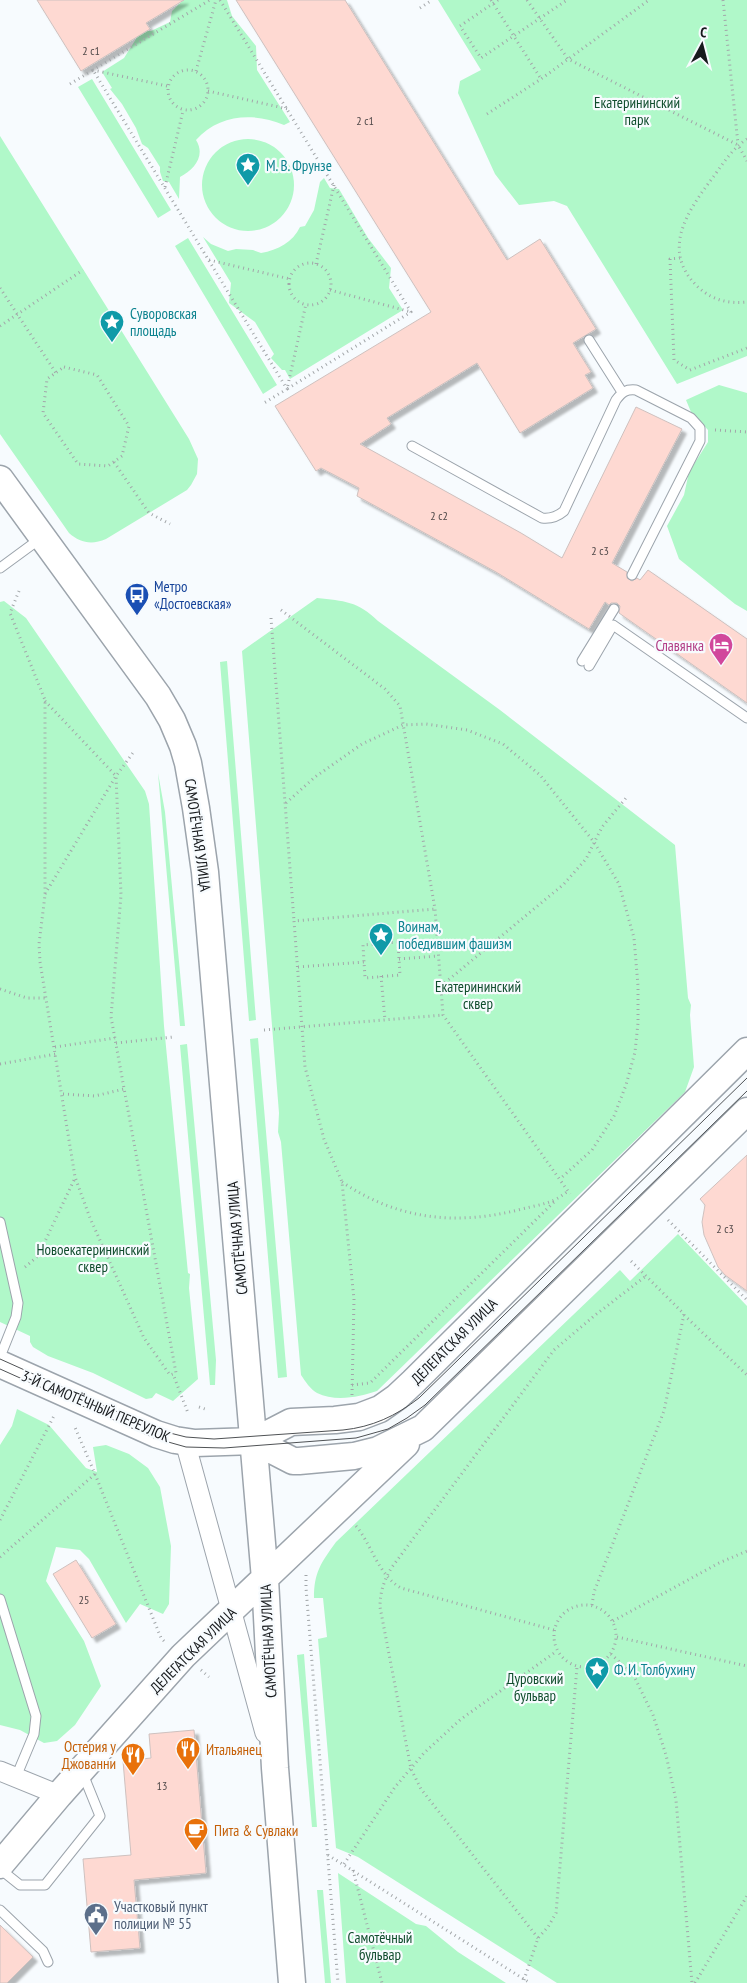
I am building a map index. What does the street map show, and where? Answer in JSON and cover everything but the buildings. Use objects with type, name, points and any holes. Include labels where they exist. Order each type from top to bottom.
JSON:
[{"type":"main road","points":[[0,479],[43,537]]},
{"type":"main road","name":"САМОТЁЧНАЯ УЛИЦА","points":[[43,537],[158,696],[172,720],[188,763],[196,808],[205,872],[254,1441],[265,1579],[275,1768],[292,1983]]},
{"type":"main road","name":"ДЕЛЕГАТСКАЯ УЛИЦА","points":[[254,1441],[291,1422],[359,1417],[380,1409],[397,1397],[747,1051]]},
{"type":"main road","name":"ДЕЛЕГАТСКАЯ УЛИЦА","points":[[0,1865],[59,1795],[184,1656],[338,1507],[423,1428],[747,1111]]},
{"type":"main road","name":"3-Й САМОТЁЧНЫЙ ПЕРЕУЛОК","points":[[0,1364],[156,1434],[185,1442],[214,1444],[254,1441]]},
{"type":"main road","name":"ДЕЛЕГАТСКАЯ УЛИЦА","points":[[254,1441],[293,1461],[299,1461],[354,1456],[386,1446],[423,1428]]},
{"type":"street","points":[[185,1442],[233,1610],[275,1768]]},
{"type":"street","points":[[8,1774],[59,1795]]},
{"type":"lane","points":[[589,340],[622,392]]},
{"type":"lane","points":[[412,446],[542,518],[549,519],[558,516],[564,511],[616,400],[622,392],[636,390],[691,418],[700,428],[700,441],[632,575]]},
{"type":"lane","points":[[0,568],[43,537]]},
{"type":"lane","points":[[586,664],[614,609]]},
{"type":"lane","points":[[594,650],[613,625],[747,718]]},
{"type":"lane","points":[[0,1222],[18,1303],[16,1317],[0,1357]]},
{"type":"lane","points":[[0,1599],[36,1716],[34,1734],[8,1774]]},
{"type":"lane","points":[[0,1869],[20,1885],[45,1885],[100,1816],[82,1770]]},
{"type":"lane","points":[[0,1910],[43,1951],[48,1962]]},
{"type":"path","points":[[70,84],[210,0]]},
{"type":"path","points":[[196,71],[216,0]]},
{"type":"path","points":[[220,0],[411,312]]},
{"type":"path","points":[[420,8],[432,0]]},
{"type":"path","points":[[498,0],[492,2],[460,26],[481,58],[567,0]]},
{"type":"path","points":[[527,0],[568,59],[738,145]]},
{"type":"path","points":[[487,114],[541,79],[649,0]]},
{"type":"path","points":[[723,0],[738,145],[747,160]]},
{"type":"path","points":[[492,2],[541,79]]},
{"type":"path","points":[[93,70],[168,86]]},
{"type":"path","points":[[93,70],[287,389]]},
{"type":"path","points":[[196,71],[203,76],[207,83],[206,100],[200,107],[192,110],[184,111],[176,108],[170,102],[167,94],[171,78],[178,72],[196,71]]},
{"type":"path","points":[[208,91],[288,109]]},
{"type":"path","points":[[165,188],[184,111]]},
{"type":"path","points":[[747,139],[738,145],[690,211],[682,228],[679,244],[680,258],[689,276],[706,295],[721,301],[747,302]]},
{"type":"path","points":[[316,264],[334,185]]},
{"type":"path","points":[[680,258],[670,259],[674,360],[690,370],[747,348]]},
{"type":"path","points":[[208,260],[290,279]]},
{"type":"path","points":[[308,263],[316,264],[322,266],[330,277],[330,290],[321,302],[306,304],[300,302],[291,292],[290,279],[293,272],[300,266],[308,263]]},
{"type":"path","points":[[0,326],[83,270]]},
{"type":"path","points":[[0,288],[56,373]]},
{"type":"path","points":[[330,290],[411,312]]},
{"type":"path","points":[[287,389],[306,304]]},
{"type":"path","points":[[264,403],[411,312]]},
{"type":"path","points":[[64,367],[97,375],[129,426],[122,456],[114,462],[108,466],[78,464],[43,413],[47,379],[64,367]]},
{"type":"path","points":[[700,428],[747,432]]},
{"type":"path","points":[[114,462],[149,513],[170,524]]},
{"type":"path","points":[[19,591],[10,613],[45,700],[116,776],[121,895],[112,1017],[176,1374],[173,1374]]},
{"type":"path","points":[[281,610],[385,689],[400,706],[434,909],[443,1015],[568,1191],[555,1201],[370,1383],[352,1384]]},
{"type":"path","points":[[271,618],[305,1067],[324,1139],[342,1182],[354,1298],[352,1404]]},
{"type":"path","points":[[45,700],[45,895],[39,944],[75,1177],[90,1218],[144,1338],[170,1375],[173,1374]]},
{"type":"path","points":[[286,803],[315,777],[362,744],[403,725],[426,724],[468,730],[503,744],[540,776],[594,842],[620,884],[634,938],[638,986],[638,1023],[634,1052],[626,1085],[614,1116],[592,1150],[560,1179]]},
{"type":"path","points":[[45,895],[116,776],[135,750]]},
{"type":"path","points":[[441,986],[564,884],[586,859],[602,827],[626,798]]},
{"type":"path","points":[[294,921],[434,909]]},
{"type":"path","points":[[398,942],[399,959],[400,975],[365,978],[363,945],[398,942]]},
{"type":"path","points":[[399,959],[438,956]]},
{"type":"path","points":[[298,967],[364,962]]},
{"type":"path","points":[[381,976],[385,1020]]},
{"type":"path","points":[[0,990],[26,998],[47,998]]},
{"type":"path","points":[[264,1030],[443,1015]]},
{"type":"path","points":[[116,1043],[173,1037]]},
{"type":"path","points":[[55,1047],[115,1038]]},
{"type":"path","points":[[0,1064],[56,1054]]},
{"type":"path","points":[[63,1094],[94,1096],[124,1089]]},
{"type":"path","points":[[12,1274],[20,1271],[38,1256],[75,1177]]},
{"type":"path","points":[[342,1182],[357,1193],[396,1210],[434,1218],[476,1219],[507,1214],[555,1201]]},
{"type":"path","points":[[667,1220],[747,1300]]},
{"type":"path","points":[[628,1258],[747,1375]]},
{"type":"path","points":[[538,1938],[421,1789],[411,1769],[380,1607],[380,1592],[386,1576],[554,1350],[646,1276]]},
{"type":"path","points":[[592,1605],[594,1592],[664,1411],[684,1314]]},
{"type":"path","points":[[173,1374],[188,1413]]},
{"type":"path","points":[[200,1407],[208,1410]]},
{"type":"path","points":[[0,1520],[56,1412]]},
{"type":"path","points":[[71,1419],[161,1638]]},
{"type":"path","points":[[0,1556],[95,1474]]},
{"type":"path","points":[[338,1507],[365,1536],[386,1576],[401,1588],[554,1630]]},
{"type":"path","points":[[613,1621],[747,1551]]},
{"type":"path","points":[[306,1573],[338,1983]]},
{"type":"path","points":[[582,1604],[592,1605],[608,1614],[613,1621],[617,1637],[615,1646],[611,1654],[596,1666],[587,1668],[577,1666],[566,1661],[557,1651],[554,1641],[554,1630],[564,1612],[582,1604]]},
{"type":"path","points":[[617,1637],[747,1666]]},
{"type":"path","points":[[344,1864],[395,1787],[424,1753],[461,1719],[557,1651]]},
{"type":"path","points":[[611,1654],[634,1676],[653,1715],[666,1755],[676,1800],[693,1983]]},
{"type":"path","points":[[524,1980],[538,1938],[548,1927],[556,1913],[577,1666]]},
{"type":"path","points":[[328,1855],[530,1983]]},
{"type":"path","points":[[352,1869],[382,1983]]},
{"type":"path","points":[[693,1983],[747,1896]]},
{"type":"green space","points":[[183,0],[227,0],[232,16],[256,46],[257,70],[290,122],[284,125],[261,118],[237,118],[226,120],[205,131],[196,140],[200,152],[197,162],[190,171],[180,177],[179,199],[169,182],[163,181],[160,167],[148,148],[142,144],[136,128],[122,104],[110,89],[112,88],[102,72],[124,58],[141,31],[151,31],[170,22],[172,11]]},
{"type":"green space","name":"Екатерининский парк","points":[[438,0],[747,0],[747,356],[677,384],[567,206],[554,201],[519,205],[495,174],[458,93],[460,81],[481,70]]},
{"type":"green space","points":[[92,79],[171,210],[158,218],[78,87]]},
{"type":"green space","points":[[0,136],[189,439],[198,459],[197,474],[187,490],[101,541],[82,541],[69,533],[0,434]]},
{"type":"green space","points":[[248,139],[266,142],[281,152],[291,167],[294,185],[291,203],[281,218],[266,228],[248,231],[230,228],[215,218],[205,203],[202,185],[205,167],[215,152],[230,142]]},
{"type":"green space","points":[[324,178],[330,188],[339,189],[368,238],[391,268],[389,288],[403,310],[290,379],[285,370],[282,370],[271,358],[274,354],[255,322],[229,303],[231,283],[203,237],[211,244],[228,251],[236,249],[253,250],[261,253],[273,250],[289,241],[300,227],[305,226],[314,210],[320,182]]},
{"type":"green space","points":[[188,238],[277,385],[263,394],[175,246]]},
{"type":"green space","points":[[719,385],[747,393],[747,611],[735,604],[679,559],[667,526],[684,495],[689,472],[708,442],[708,430],[691,412],[686,400]]},
{"type":"green space","name":"Екатерининский сквер","points":[[317,598],[343,601],[364,609],[500,710],[675,845],[688,998],[691,1005],[694,1067],[685,1092],[377,1391],[355,1397],[339,1398],[317,1393],[310,1388],[301,1375],[281,1142],[278,1132],[279,1113],[242,651]]},
{"type":"green space","name":"Новоекатерининский сквер","points":[[4,601],[26,618],[145,791],[149,804],[164,1026],[188,1273],[190,1274],[189,1288],[198,1379],[173,1401],[156,1393],[152,1398],[146,1399],[93,1373],[48,1356],[33,1347],[30,1342],[30,1336],[0,1322],[0,602]]},
{"type":"green space","points":[[227,661],[256,1020],[249,1021],[220,662]]},
{"type":"green space","points":[[158,773],[165,812],[185,1026],[180,1026]]},
{"type":"green space","points":[[258,1038],[287,1377],[278,1378],[250,1039]]},
{"type":"green space","points":[[187,1044],[216,1360],[215,1385],[210,1385],[180,1045]]},
{"type":"green space","name":"Дуровский бульвар","points":[[678,1234],[747,1306],[747,1983],[557,1983],[358,1857],[336,1848],[318,1639],[327,1637],[323,1598],[314,1598],[315,1581],[322,1562],[336,1542],[620,1270],[630,1281]]},
{"type":"green space","points":[[17,1409],[49,1425],[86,1468],[97,1472],[93,1447],[106,1445],[129,1454],[148,1468],[160,1487],[171,1546],[169,1604],[163,1614],[140,1604],[126,1623],[89,1559],[80,1550],[56,1547],[46,1581],[84,1641],[101,1686],[75,1725],[57,1741],[44,1743],[20,1730],[0,1725],[0,1445],[12,1426]]},
{"type":"green space","points":[[304,1654],[317,1827],[312,1827],[297,1655]]},
{"type":"green space","name":"Самотёчный бульвар","points":[[338,1873],[416,1924],[426,1926],[458,1952],[506,1983],[346,1983]]},
{"type":"green space","points":[[317,1890],[323,1890],[331,1983],[325,1983]]},
{"type":"tram line","points":[[0,1359],[158,1430],[186,1437],[214,1439],[343,1430],[354,1429],[383,1420],[419,1398],[747,1078]]},
{"type":"tram line","points":[[0,1369],[154,1438],[186,1447],[224,1448],[356,1438],[388,1429],[425,1405],[747,1091]]},
{"type":"place","name":"М. В. Фрунзе","points":[[248,186]]},
{"type":"place","name":"Суворовская площадь","points":[[112,343]]},
{"type":"place","name":"Метро «Достоевская»","points":[[137,616]]},
{"type":"place","name":"Славянка","points":[[721,666]]},
{"type":"place","name":"Воинам, победившим фашизм","points":[[381,956]]},
{"type":"place","name":"Ф. И. Толбухину","points":[[597,1690]]},
{"type":"place","name":"Итальянец","points":[[188,1770]]},
{"type":"place","name":"Остерия у Джованни","points":[[133,1776]]},
{"type":"place","name":"Пита & Сувлаки","points":[[196,1851]]},
{"type":"place","name":"Участковый пункт полиции № 55","points":[[96,1936]]}]
